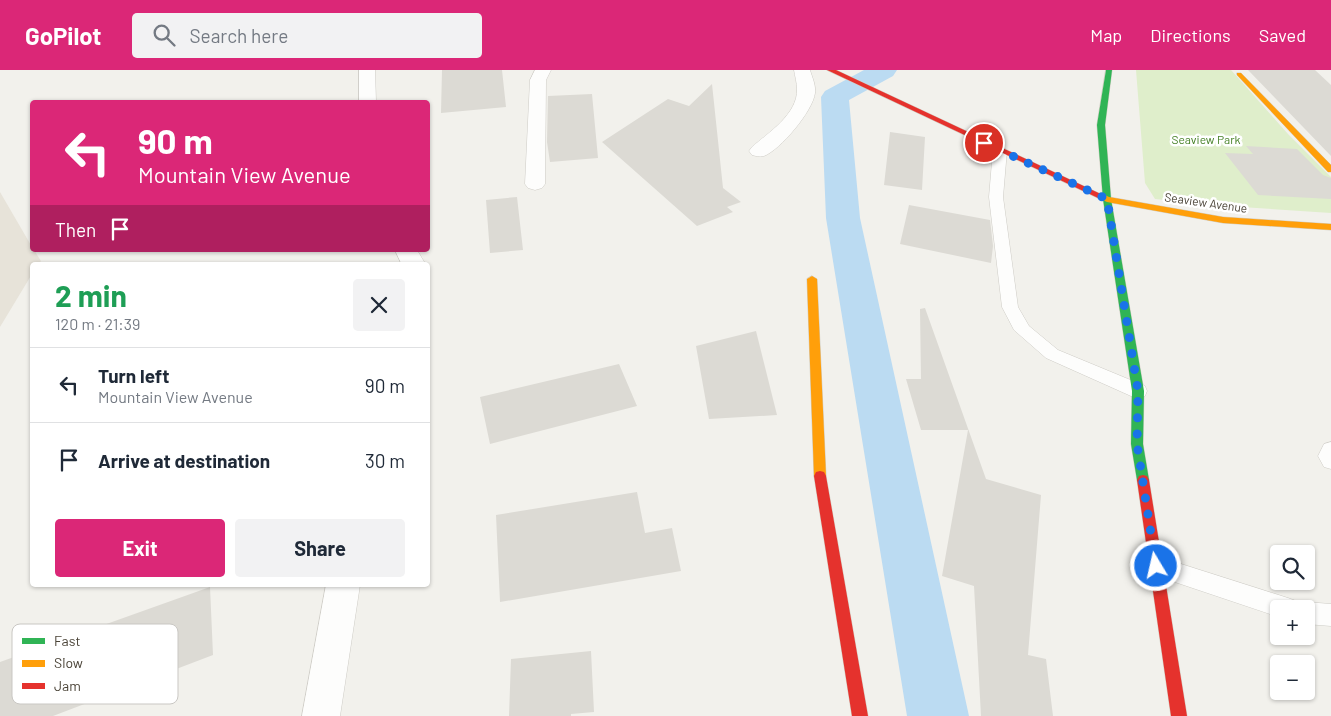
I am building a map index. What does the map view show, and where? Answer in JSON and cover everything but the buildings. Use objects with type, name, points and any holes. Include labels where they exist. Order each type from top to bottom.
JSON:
[{"type":"main road","points":[[1109,70],[1101,124],[1107,199],[1138,391],[1137,444],[1179,716]]},
{"type":"main road","name":"Seaview Avenue","points":[[832,71],[1107,199],[1224,220],[1331,227]]},
{"type":"main road","points":[[1239,74],[1331,170]]},
{"type":"main road","points":[[812,279],[820,477],[860,716]]},
{"type":"street","points":[[368,70],[368,100]]},
{"type":"street","points":[[535,184],[538,80],[543,70]]},
{"type":"street","points":[[759,151],[792,120],[802,106],[806,93],[802,70]]},
{"type":"street","points":[[321,716],[343,587]]},
{"type":"lane","points":[[1000,150],[996,197],[1010,307],[1022,330],[1052,354],[1138,391]]},
{"type":"lane","points":[[1331,450],[1328,456],[1331,461]]},
{"type":"lane","points":[[1156,566],[1270,603]]},
{"type":"lane","points":[[1315,614],[1331,615]]},
{"type":"shaded area","points":[[0,192],[30,244],[30,252],[35,252],[41,261],[30,262],[30,277],[0,327]]},
{"type":"green space","name":"Seaview Park","points":[[1136,70],[1231,70],[1288,134],[1331,177],[1331,213],[1155,199],[1145,183]]},
{"type":"waterway","points":[[884,70],[835,97],[843,218],[938,716]]},
{"type":"traffic: fast","points":[[1109,70],[1101,125],[1107,199],[1138,391],[1137,444],[1143,480]]},
{"type":"traffic: slow","points":[[1239,74],[1331,170]]},
{"type":"traffic: slow","points":[[1101,196],[1107,199],[1223,220],[1331,227]]},
{"type":"traffic: slow","points":[[812,279],[820,476]]},
{"type":"traffic: jam","points":[[830,70],[1101,196]]},
{"type":"traffic: jam","points":[[820,476],[860,716]]},
{"type":"traffic: jam","points":[[1143,480],[1179,716]]},
{"type":"route","points":[[984,143],[1107,199],[1138,391],[1137,444],[1156,566]]}]
